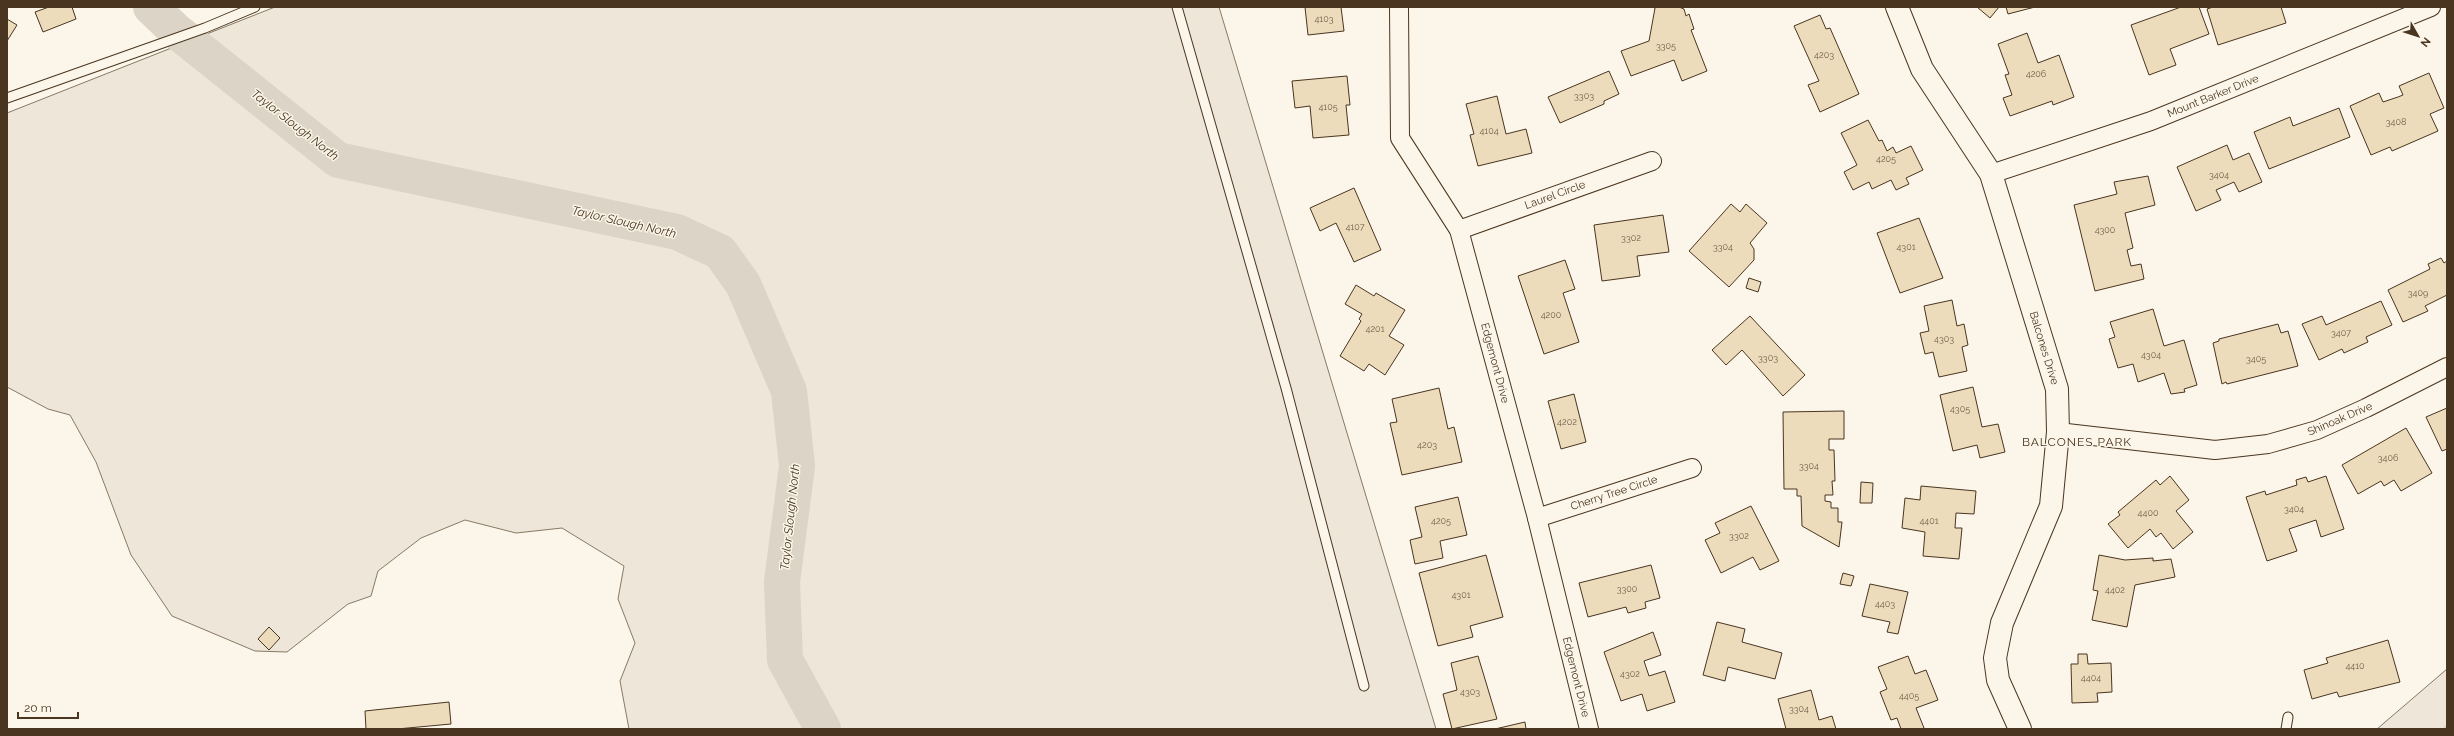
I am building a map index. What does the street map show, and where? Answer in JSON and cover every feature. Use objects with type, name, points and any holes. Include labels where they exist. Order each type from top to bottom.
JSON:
[{"type":"street","name":"Edgemont Drive","points":[[1399,7],[1400,138],[1459,230],[1537,518],[1589,729]]},
{"type":"street","name":"Balcones Drive","points":[[1897,7],[1922,69],[1991,174],[2057,389],[2058,432],[2051,506],[2002,623],[1995,658],[1998,680],[2020,729]]},
{"type":"street","name":"Mount Barker Drive","points":[[1991,174],[2151,121],[2429,7]]},
{"type":"street","name":"Laurel Circle","points":[[1459,230],[1652,161]]},
{"type":"street","name":"Shinoak Drive","points":[[2058,432],[2215,450],[2268,444],[2317,430],[2366,408],[2447,366]]},
{"type":"street","name":"Cherry Tree Circle","points":[[1537,518],[1692,468]]},
{"type":"lane","points":[[7,98],[131,52],[205,28],[255,7]]},
{"type":"lane","points":[[1177,7],[1286,388],[1364,686]]},
{"type":"lane","points":[[2286,729],[2288,717]]},
{"type":"shaded area","points":[[275,7],[1219,7],[1436,729],[629,729],[620,681],[635,643],[618,599],[624,566],[562,528],[516,533],[465,520],[421,538],[378,571],[371,596],[348,604],[287,652],[255,651],[172,616],[131,555],[96,462],[70,415],[48,409],[7,387],[7,113]]},
{"type":"shaded area","points":[[2447,669],[2447,729],[2377,729]]},
{"type":"building","points":[[49,7],[72,7],[76,19],[43,32],[35,12]]},
{"type":"building","points":[[1305,7],[1341,7],[1344,31],[1308,35]]},
{"type":"building","points":[[1652,7],[1679,7],[1684,9],[1686,16],[1689,14],[1694,29],[1691,30],[1707,71],[1682,81],[1674,60],[1631,76],[1621,51],[1649,41],[1655,8]]},
{"type":"building","points":[[1977,7],[1999,7],[1990,18]]},
{"type":"building","points":[[2006,7],[2035,7],[2008,14]]},
{"type":"building","points":[[2181,7],[2199,7],[2209,34],[2170,49],[2176,65],[2149,75],[2131,25]]},
{"type":"building","points":[[2213,7],[2281,7],[2286,23],[2218,45],[2207,9]]},
{"type":"building","points":[[1820,15],[1826,29],[1830,28],[1859,94],[1820,112],[1808,85],[1819,81],[1794,26]]},
{"type":"building","points":[[7,19],[17,25],[7,41]]},
{"type":"building","points":[[2027,33],[2038,63],[2059,55],[2074,97],[2053,105],[2052,101],[2010,116],[2003,98],[2012,95],[2005,75],[2009,74],[1998,44]]},
{"type":"building","points":[[1609,71],[1619,94],[1604,101],[1604,104],[1560,123],[1548,97]]},
{"type":"building","points":[[2429,73],[2444,108],[2430,114],[2438,131],[2392,151],[2390,147],[2371,155],[2350,106],[2379,93],[2383,102],[2403,95],[2399,86]]},
{"type":"building","points":[[1347,76],[1350,105],[1346,105],[1349,135],[1313,138],[1310,106],[1295,108],[1292,81]]},
{"type":"building","points":[[1497,96],[1506,134],[1526,129],[1532,153],[1478,166],[1470,135],[1474,134],[1466,104]]},
{"type":"building","points":[[2339,108],[2350,137],[2269,169],[2254,132],[2290,117],[2293,126]]},
{"type":"building","points":[[1868,120],[1879,141],[1882,140],[1887,151],[1893,147],[1896,153],[1911,146],[1923,170],[1906,178],[1909,184],[1896,190],[1891,180],[1872,189],[1869,182],[1853,190],[1844,172],[1857,165],[1841,133]]},
{"type":"building","points":[[2227,145],[2233,160],[2249,153],[2262,182],[2239,192],[2234,182],[2216,190],[2221,200],[2196,211],[2177,167]]},
{"type":"building","points":[[2148,176],[2155,205],[2125,213],[2133,248],[2127,250],[2131,266],[2141,264],[2144,279],[2095,291],[2074,205],[2117,194],[2114,182]]},
{"type":"building","points":[[1354,188],[1381,250],[1354,262],[1336,223],[1320,231],[1310,208]]},
{"type":"building","points":[[1731,204],[1740,212],[1746,204],[1767,223],[1750,243],[1754,249],[1754,260],[1729,287],[1689,251]]},
{"type":"building","points":[[1663,215],[1669,252],[1637,256],[1640,276],[1602,281],[1594,225]]},
{"type":"building","points":[[1919,218],[1943,278],[1900,293],[1877,233]]},
{"type":"building","points":[[2441,258],[2444,263],[2447,261],[2447,295],[2425,306],[2428,311],[2403,322],[2388,290],[2430,269],[2428,264]]},
{"type":"building","points":[[1565,260],[1575,289],[1563,293],[1579,342],[1544,354],[1518,276]]},
{"type":"building","points":[[1749,278],[1761,282],[1758,292],[1746,288]]},
{"type":"building","points":[[1356,285],[1374,296],[1376,293],[1405,310],[1389,336],[1404,345],[1385,375],[1369,364],[1364,371],[1340,356],[1361,321],[1359,319],[1362,314],[1345,304]]},
{"type":"building","points":[[1952,300],[1957,326],[1964,324],[1968,345],[1962,347],[1967,371],[1939,377],[1933,352],[1925,354],[1920,333],[1929,331],[1924,306]]},
{"type":"building","points":[[2381,301],[2392,325],[2366,337],[2368,342],[2344,353],[2342,349],[2319,360],[2302,324],[2322,316],[2326,325]]},
{"type":"building","points":[[2153,309],[2164,346],[2184,340],[2197,385],[2184,389],[2185,392],[2171,394],[2164,373],[2138,382],[2133,364],[2118,368],[2109,339],[2115,337],[2110,322]]},
{"type":"building","points":[[1750,316],[1805,375],[1783,396],[1742,350],[1726,365],[1712,350]]},
{"type":"building","points":[[2278,324],[2281,333],[2288,331],[2298,366],[2222,384],[2213,343],[2219,341],[2219,339]]},
{"type":"building","points":[[1973,387],[1982,427],[1998,424],[2005,452],[1980,458],[1977,445],[1953,451],[1940,395]]},
{"type":"building","points":[[1439,388],[1448,429],[1454,427],[1462,462],[1402,475],[1390,423],[1397,422],[1392,399]]},
{"type":"building","points":[[1574,394],[1586,442],[1561,449],[1548,401]]},
{"type":"building","points":[[2447,408],[2447,449],[2442,451],[2426,417]]},
{"type":"building","points":[[1844,411],[1844,439],[1829,439],[1829,450],[1834,450],[1835,481],[1832,481],[1833,495],[1825,495],[1825,501],[1831,502],[1831,508],[1838,508],[1838,522],[1842,522],[1839,547],[1802,526],[1801,496],[1797,496],[1797,489],[1784,489],[1783,412]]},
{"type":"building","points":[[2406,428],[2432,473],[2401,491],[2394,480],[2384,486],[2381,481],[2358,494],[2342,465]]},
{"type":"building","points":[[2170,476],[2189,500],[2176,511],[2193,532],[2173,549],[2161,533],[2156,537],[2150,529],[2128,548],[2108,524],[2120,515],[2118,512],[2156,480],[2160,485]]},
{"type":"building","points":[[2326,476],[2344,529],[2321,537],[2316,520],[2289,529],[2297,551],[2267,561],[2246,497],[2265,491],[2266,495],[2297,485],[2296,480],[2306,477],[2308,482]]},
{"type":"building","points":[[1861,482],[1873,483],[1872,503],[1860,503]]},
{"type":"building","points":[[1921,486],[1976,491],[1974,514],[1956,513],[1955,528],[1962,528],[1959,559],[1923,556],[1925,532],[1902,528],[1905,498],[1920,500]]},
{"type":"building","points":[[1458,497],[1467,535],[1440,541],[1443,558],[1415,564],[1410,540],[1422,537],[1415,507]]},
{"type":"building","points":[[1751,506],[1779,561],[1760,570],[1753,557],[1721,573],[1705,540],[1720,533],[1715,523]]},
{"type":"building","points":[[1486,555],[1503,617],[1470,626],[1473,637],[1438,646],[1419,573]]},
{"type":"building","points":[[2099,555],[2125,560],[2153,558],[2153,561],[2171,559],[2175,577],[2135,585],[2127,627],[2092,620],[2098,591],[2093,590]]},
{"type":"building","points":[[1651,565],[1660,598],[1645,602],[1646,608],[1628,613],[1626,607],[1588,617],[1579,583]]},
{"type":"building","points":[[1843,573],[1854,576],[1851,586],[1840,584]]},
{"type":"building","points":[[1870,584],[1908,592],[1898,634],[1887,632],[1890,622],[1862,616]]},
{"type":"building","points":[[1717,622],[1745,629],[1742,642],[1782,653],[1775,679],[1728,667],[1725,681],[1703,675]]},
{"type":"building","points":[[269,627],[280,638],[269,650],[258,639]]},
{"type":"building","points":[[1653,632],[1661,655],[1644,661],[1649,676],[1665,671],[1675,702],[1647,711],[1642,694],[1621,701],[1604,652]]},
{"type":"building","points":[[2388,640],[2400,682],[2339,697],[2337,692],[2312,699],[2304,670],[2328,663],[2326,658]]},
{"type":"building","points":[[2078,654],[2087,654],[2088,664],[2111,663],[2112,692],[2097,693],[2098,702],[2072,703],[2071,664],[2078,664]]},
{"type":"building","points":[[1478,656],[1497,719],[1452,729],[1443,694],[1457,690],[1451,663]]},
{"type":"building","points":[[1908,656],[1915,674],[1926,670],[1938,700],[1916,708],[1924,728],[1922,729],[1901,729],[1897,718],[1891,720],[1880,692],[1887,689],[1878,667]]},
{"type":"building","points":[[1811,690],[1819,720],[1832,716],[1836,729],[1786,729],[1778,699]]},
{"type":"building","points":[[449,702],[451,724],[397,729],[366,729],[365,711]]},
{"type":"building","points":[[1525,722],[1526,729],[1495,729]]},
{"type":"waterway","name":"Taylor Slough North","points":[[151,7],[175,30],[338,160],[677,232],[720,252],[743,284],[789,391],[797,466],[782,582],[785,660],[823,729]]},
{"type":"district","name":"BALCONES PARK","points":[[2077,442]]}]
